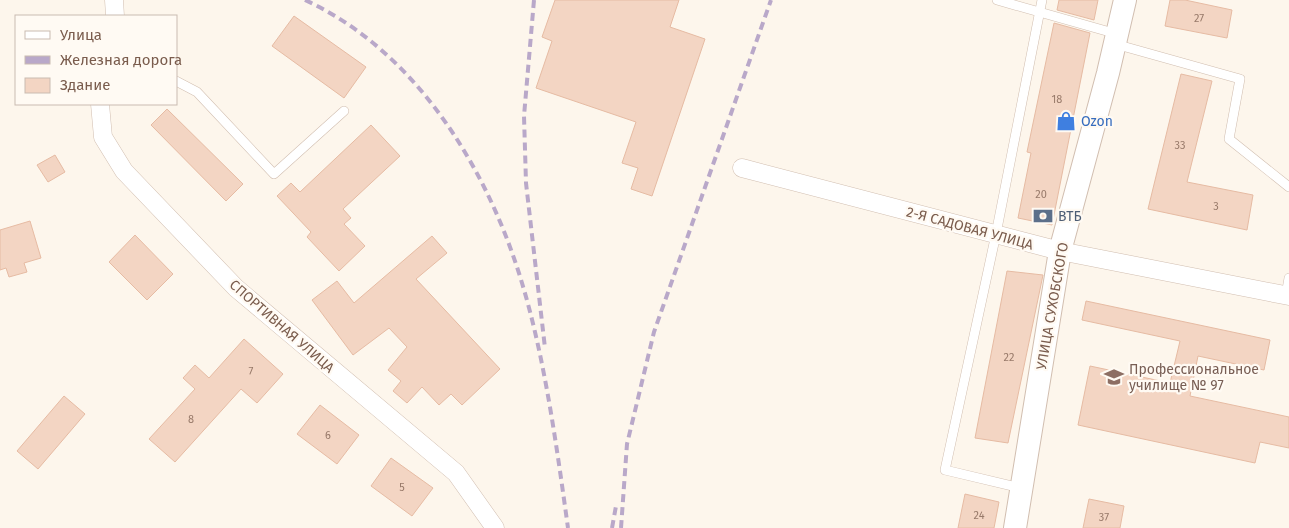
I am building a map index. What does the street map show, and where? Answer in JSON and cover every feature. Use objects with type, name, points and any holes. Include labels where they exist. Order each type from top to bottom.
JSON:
[{"type":"street","points":[[114,0],[115,15]]},
{"type":"street","name":"УЛИЦА СУХОБСКОГО","points":[[1015,528],[1060,251],[1125,0]]},
{"type":"street","name":"СПОРТИВНАЯ УЛИЦА","points":[[100,105],[103,137],[124,170],[236,288],[456,473],[495,528]]},
{"type":"street","name":"2-Я САДОВАЯ УЛИЦА","points":[[742,168],[1060,251],[1288,290]]},
{"type":"lane","points":[[997,0],[1039,12],[1240,80],[1230,139],[1289,187]]},
{"type":"lane","points":[[1021,488],[946,470],[996,234],[1042,0]]},
{"type":"lane","points":[[178,82],[197,92],[274,174],[344,111]]},
{"type":"building","points":[[555,0],[679,0],[670,27],[705,39],[652,196],[631,189],[638,168],[622,163],[636,122],[536,88],[552,41],[542,37]]},
{"type":"building","points":[[1059,0],[1098,0],[1094,20],[1057,10]]},
{"type":"building","points":[[1170,0],[1185,0],[1232,10],[1227,38],[1165,26]]},
{"type":"building","points":[[294,16],[366,67],[344,98],[272,46]]},
{"type":"building","points":[[1054,23],[1090,33],[1052,225],[1018,218],[1031,153],[1027,152]]},
{"type":"building","points":[[1181,74],[1212,81],[1187,182],[1253,195],[1247,230],[1148,209]]},
{"type":"building","points":[[167,109],[243,184],[226,201],[151,125]]},
{"type":"building","points":[[371,125],[400,156],[343,209],[351,218],[344,224],[365,246],[339,271],[307,237],[311,232],[277,196],[291,183],[300,192]]},
{"type":"building","points":[[55,155],[65,172],[48,182],[37,165]]},
{"type":"building","points":[[30,221],[41,258],[24,263],[27,272],[9,277],[6,268],[0,270],[0,230]]},
{"type":"building","points":[[135,235],[173,274],[147,300],[109,262]]},
{"type":"building","points":[[432,236],[447,253],[416,279],[500,369],[462,405],[451,394],[439,405],[422,387],[407,403],[393,391],[401,381],[388,370],[407,347],[389,328],[353,355],[312,300],[337,281],[354,303]]},
{"type":"building","points":[[1007,271],[1043,275],[1008,443],[975,438]]},
{"type":"building","name":"Профессиональное училище № 97","points":[[1086,301],[1270,340],[1264,370],[1198,356],[1190,396],[1289,417],[1289,448],[1260,442],[1255,463],[1078,425],[1090,366],[1170,383],[1180,341],[1082,320]]},
{"type":"building","points":[[244,339],[283,374],[257,403],[241,389],[175,462],[149,439],[195,389],[183,378],[195,365],[209,378]]},
{"type":"building","points":[[64,396],[85,414],[38,469],[17,451]]},
{"type":"building","points":[[320,405],[359,435],[337,464],[297,434]]},
{"type":"building","points":[[391,458],[433,488],[412,516],[371,486]]},
{"type":"building","points":[[965,494],[999,502],[994,528],[958,528]]},
{"type":"building","points":[[1089,499],[1124,506],[1120,528],[1083,528]]},
{"type":"railway","points":[[305,0],[345,22],[381,50],[413,82],[442,118],[468,157],[489,198],[507,240],[530,312],[550,404],[568,528]]},
{"type":"railway","points":[[534,0],[524,116],[526,183],[545,348]]},
{"type":"railway","points":[[621,528],[627,444],[654,332],[771,0]]},
{"type":"railway","points":[[612,528],[616,506]]},
{"type":"place","name":"Ozon","points":[[1066,121]]},
{"type":"place","name":"ВТБ","points":[[1043,216]]},
{"type":"place","name":"Профессиональное училище № 97","points":[[1114,377]]}]
